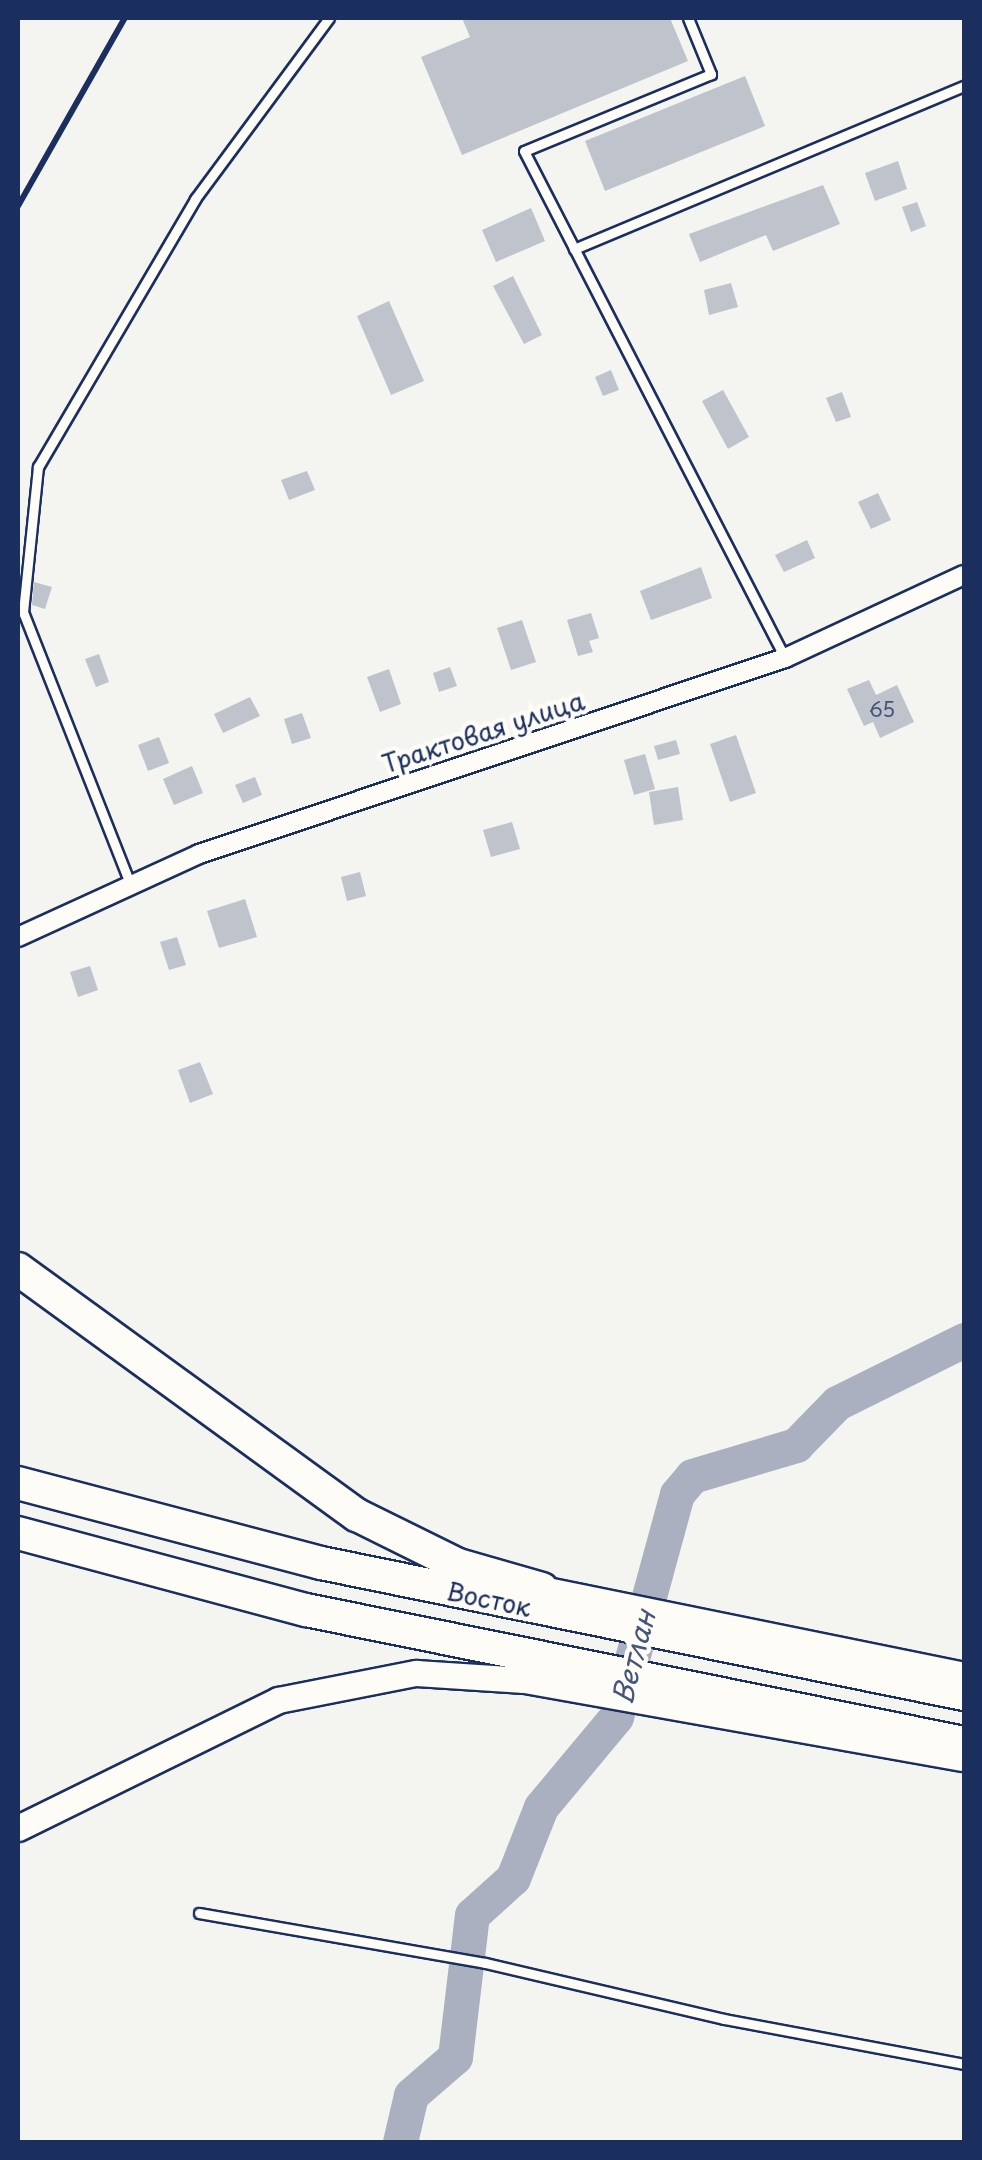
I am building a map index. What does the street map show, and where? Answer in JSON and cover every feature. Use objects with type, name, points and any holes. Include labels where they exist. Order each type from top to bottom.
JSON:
[{"type":"highway","points":[[18,1270],[357,1515],[458,1565],[540,1599]]},
{"type":"highway","name":"Восток","points":[[18,1483],[286,1554],[726,1636],[964,1694]]},
{"type":"highway","name":"Восток","points":[[18,1534],[526,1668],[964,1743]]},
{"type":"main road","points":[[726,1636],[964,1675]]},
{"type":"main road","points":[[18,1828],[248,1713],[312,1690],[416,1672],[526,1668]]},
{"type":"main road","points":[[713,1703],[964,1758]]},
{"type":"street","name":"Трактовая улица","points":[[18,936],[129,881],[785,658],[964,576]]},
{"type":"lane","points":[[129,881],[24,612],[38,467],[196,198],[329,18]]},
{"type":"lane","points":[[688,18],[710,74],[524,152],[785,658]]},
{"type":"lane","points":[[574,249],[964,86]]},
{"type":"lane","points":[[199,1914],[442,1955],[724,2019],[964,2064]]},
{"type":"building","points":[[462,18],[670,18],[688,61],[462,155],[421,57],[470,37]]},
{"type":"building","points":[[745,76],[765,126],[605,191],[585,141]]},
{"type":"building","points":[[898,161],[907,189],[875,201],[865,173]]},
{"type":"building","points":[[823,185],[840,224],[773,251],[766,235],[700,262],[689,234]]},
{"type":"building","points":[[917,202],[926,226],[911,232],[902,207]]},
{"type":"building","points":[[531,208],[545,241],[496,262],[482,230]]},
{"type":"building","points":[[513,276],[542,335],[524,344],[493,286]]},
{"type":"building","points":[[731,283],[738,307],[709,315],[704,290]]},
{"type":"building","points":[[389,301],[424,381],[391,395],[357,316]]},
{"type":"building","points":[[611,370],[619,390],[603,396],[595,377]]},
{"type":"building","points":[[723,390],[749,437],[728,449],[702,401]]},
{"type":"building","points":[[842,392],[851,417],[836,422],[826,398]]},
{"type":"building","points":[[307,471],[315,490],[289,500],[281,480]]},
{"type":"building","points":[[878,493],[891,520],[871,529],[858,502]]},
{"type":"building","points":[[807,540],[815,558],[784,572],[775,555]]},
{"type":"building","points":[[701,567],[712,598],[651,620],[640,591]]},
{"type":"building","points":[[34,582],[52,587],[45,609],[32,605]]},
{"type":"building","points":[[591,613],[599,638],[589,641],[593,652],[578,656],[567,620]]},
{"type":"building","points":[[522,620],[536,662],[511,670],[497,628]]},
{"type":"building","points":[[99,654],[109,682],[96,687],[85,659]]},
{"type":"building","points":[[450,667],[457,686],[439,692],[433,673]]},
{"type":"building","points":[[389,669],[401,704],[380,712],[367,677]]},
{"type":"building","points":[[869,680],[876,695],[897,685],[914,722],[880,738],[873,722],[864,726],[847,689]]},
{"type":"building","points":[[250,697],[260,716],[223,733],[214,714]]},
{"type":"building","points":[[302,713],[311,738],[292,744],[284,719]]},
{"type":"building","points":[[736,735],[756,793],[730,802],[710,744]]},
{"type":"building","points":[[159,737],[169,763],[148,771],[138,745]]},
{"type":"building","points":[[676,740],[680,754],[658,760],[654,746]]},
{"type":"building","points":[[645,754],[655,789],[634,795],[624,760]]},
{"type":"building","points":[[192,766],[203,793],[174,805],[163,779]]},
{"type":"building","points":[[255,777],[262,795],[243,803],[235,785]]},
{"type":"building","points":[[678,787],[683,820],[654,825],[649,792]]},
{"type":"building","points":[[512,822],[520,849],[491,857],[483,830]]},
{"type":"building","points":[[360,872],[366,896],[347,901],[341,877]]},
{"type":"building","points":[[245,899],[257,937],[219,948],[207,911]]},
{"type":"building","points":[[177,937],[186,965],[169,970],[160,942]]},
{"type":"building","points":[[90,966],[98,990],[78,997],[70,972]]},
{"type":"building","points":[[200,1062],[213,1094],[190,1103],[178,1070]]},
{"type":"waterway","name":"Ветлан","points":[[400,2142],[411,2095],[455,2057],[472,1915],[513,1878],[541,1807],[616,1717],[677,1494],[692,1476],[796,1445],[837,1403],[964,1340]]},
{"type":"railway","points":[[18,206],[125,18]]}]
